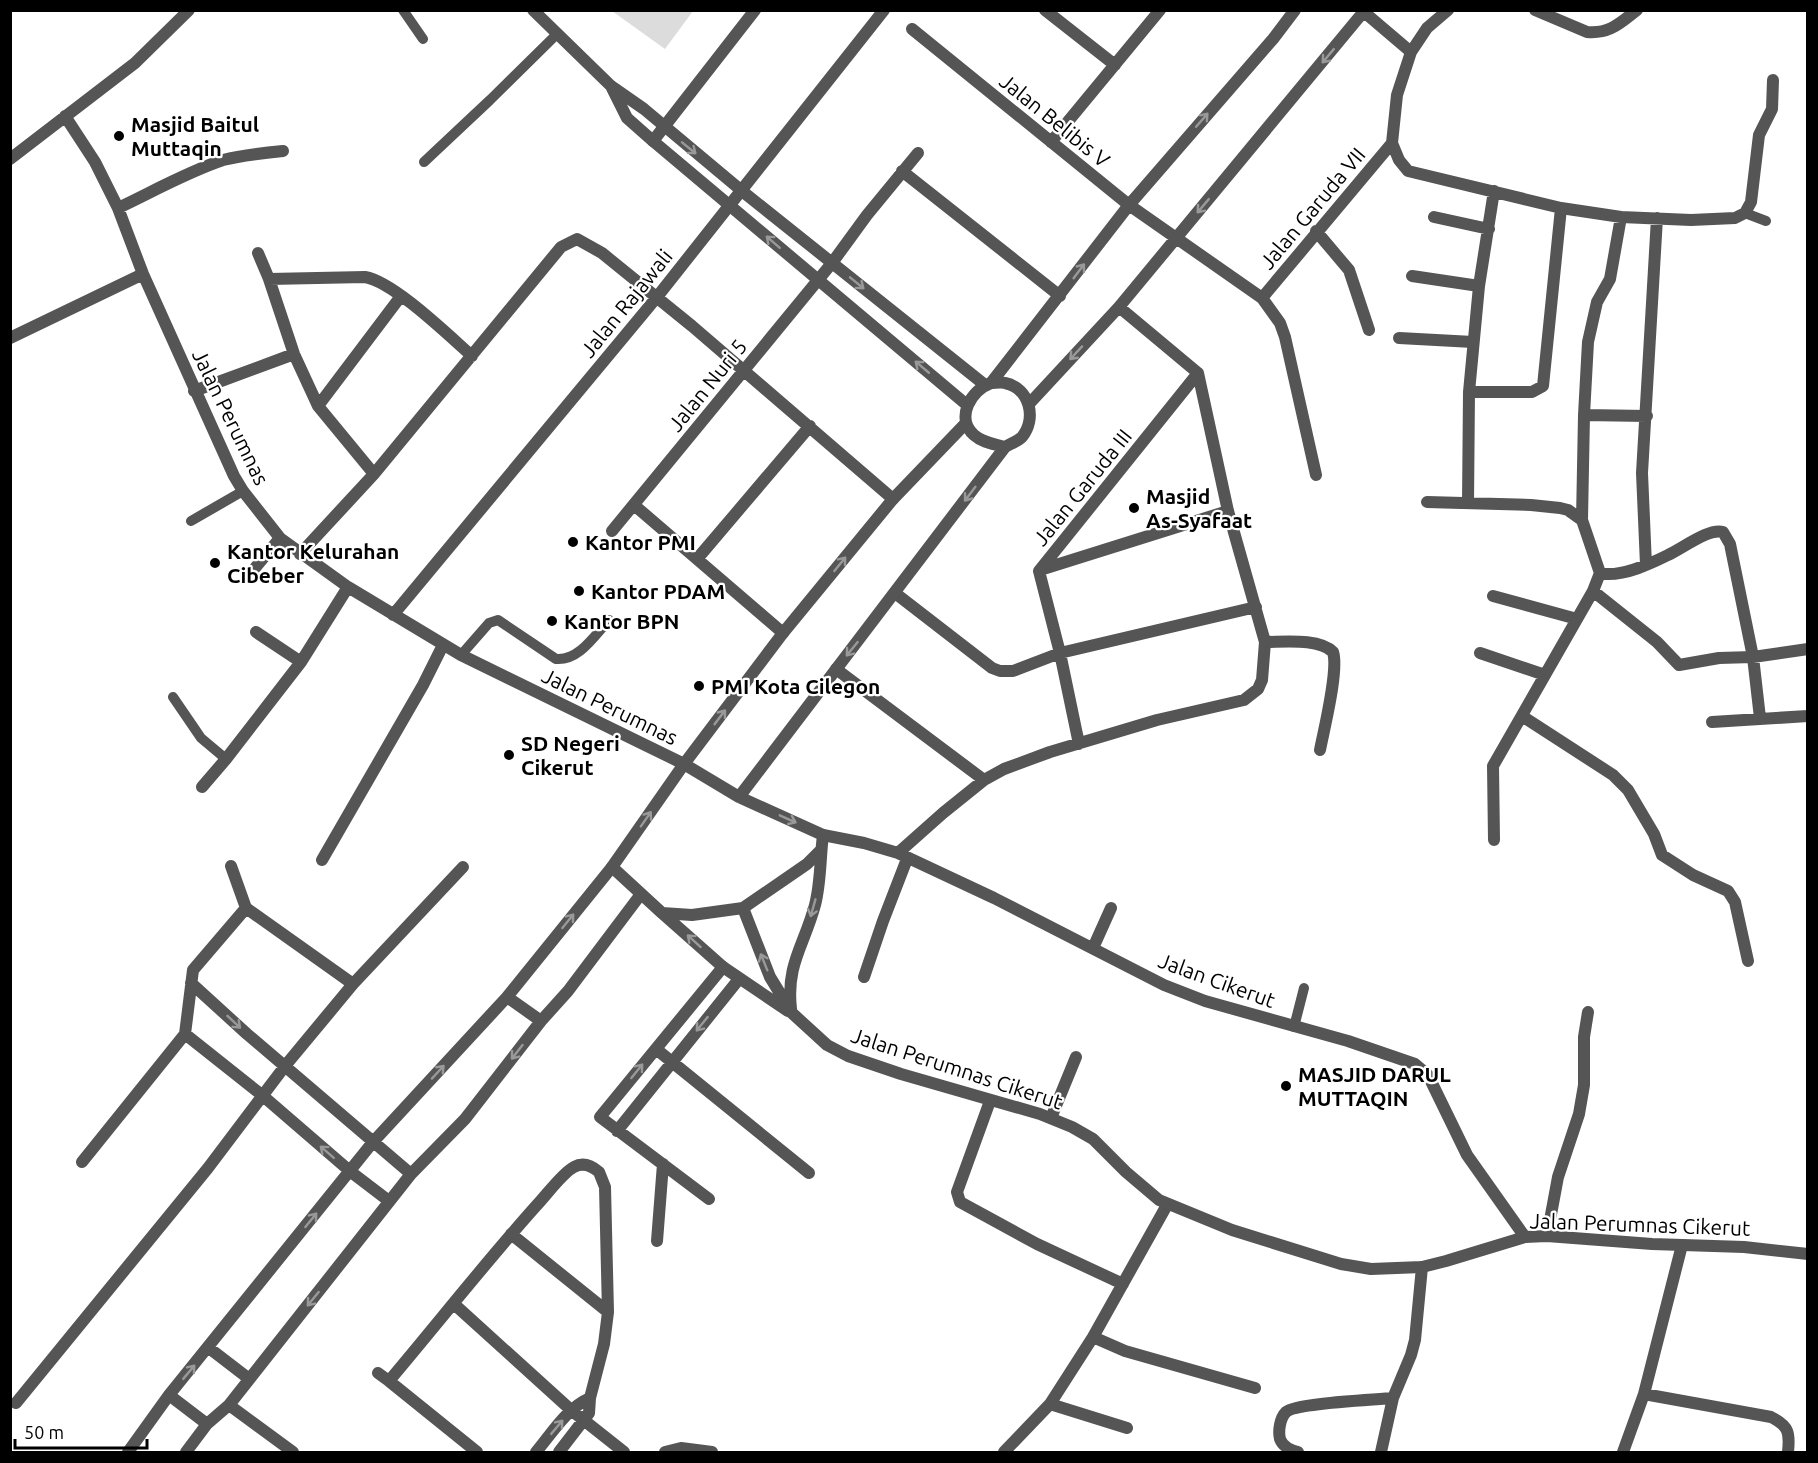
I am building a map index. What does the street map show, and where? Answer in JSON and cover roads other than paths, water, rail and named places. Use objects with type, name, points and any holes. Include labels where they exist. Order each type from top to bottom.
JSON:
[{"type":"street","points":[[10,159],[135,63],[189,10]]},
{"type":"street","points":[[532,10],[610,86],[644,109],[832,263],[988,384],[1007,383],[1021,391],[1029,404],[1030,422],[1021,438],[1005,447],[739,797]]},
{"type":"street","points":[[653,141],[755,10]]},
{"type":"street","name":"Jalan Rajawali","points":[[393,615],[657,297],[885,10]]},
{"type":"street","points":[[1045,10],[1115,65]]},
{"type":"street","points":[[1051,142],[1160,10]]},
{"type":"street","points":[[1005,447],[973,435],[966,423],[967,405],[974,393],[988,384],[1060,296],[1129,205],[1273,39],[1295,10]]},
{"type":"street","points":[[1448,10],[1427,28],[1411,52],[1397,95],[1392,143],[1398,160],[1408,171],[1561,208],[1621,217],[1657,218],[1726,219],[1745,213],[1751,202],[1760,135],[1772,109],[1773,80]]},
{"type":"street","points":[[1534,10],[1587,32],[1596,33],[1611,29],[1637,10]]},
{"type":"street","points":[[1029,404],[1119,307],[1365,11],[1411,52]]},
{"type":"street","name":"Jalan Belibis V","points":[[912,29],[1129,205],[1262,298]]},
{"type":"street","points":[[610,86],[627,118],[967,405]]},
{"type":"street","name":"Jalan Perumnas","points":[[65,116],[95,162],[118,208],[142,274],[194,391],[243,491],[280,538],[348,587],[443,645],[684,764],[739,797]]},
{"type":"street","name":"Jalan Garuda VII","points":[[1262,298],[1392,143]]},
{"type":"street","points":[[118,208],[224,160],[283,151]]},
{"type":"street","name":"Jalan Nuri 5","points":[[612,531],[832,263],[918,153]]},
{"type":"street","points":[[902,171],[1060,296]]},
{"type":"street","points":[[1468,503],[1469,392],[1473,342],[1494,191]]},
{"type":"street","points":[[1469,392],[1532,392],[1543,386],[1561,208]]},
{"type":"street","points":[[1434,217],[1489,229]]},
{"type":"street","points":[[1494,840],[1493,766],[1593,591],[1600,573],[1582,520],[1588,342],[1599,297],[1610,279],[1621,217]]},
{"type":"street","points":[[1646,565],[1642,473],[1657,218]]},
{"type":"street","points":[[1316,231],[1348,270],[1369,330]]},
{"type":"street","points":[[300,554],[374,474],[561,247],[569,241],[578,239],[602,253],[657,297],[893,499]]},
{"type":"street","points":[[258,253],[294,354],[318,406],[374,474]]},
{"type":"street","points":[[10,338],[142,274]]},
{"type":"street","points":[[1412,276],[1479,286]]},
{"type":"street","points":[[269,279],[364,277],[375,279],[401,296],[472,356]]},
{"type":"street","points":[[318,406],[401,296]]},
{"type":"street","points":[[1262,298],[1280,324],[1285,337],[1316,475]]},
{"type":"street","points":[[864,977],[903,856],[943,813],[984,780],[1023,761],[1157,720],[1244,699],[1258,689],[1262,680],[1265,642],[1228,511],[1198,373],[1119,307]]},
{"type":"street","points":[[1399,338],[1473,342]]},
{"type":"street","points":[[194,391],[294,354]]},
{"type":"street","name":"Jalan Garuda III","points":[[1079,744],[1060,653],[1039,571],[1198,373]]},
{"type":"street","points":[[1584,415],[1647,416]]},
{"type":"street","points":[[129,1452],[170,1395],[373,1142],[507,997],[612,867],[684,764],[783,633],[893,499],[966,423]]},
{"type":"street","points":[[697,559],[810,426]]},
{"type":"street","points":[[1427,502],[1560,508],[1582,520]]},
{"type":"street","points":[[634,505],[783,633]]},
{"type":"street","points":[[1039,571],[1228,511]]},
{"type":"street","points":[[1600,573],[1609,575],[1646,565],[1713,531],[1726,534],[1753,657],[1760,718]]},
{"type":"street","points":[[255,568],[280,538]]},
{"type":"street","points":[[202,788],[301,662],[348,587]]},
{"type":"street","points":[[1593,591],[1649,636],[1679,665],[1719,658],[1753,657],[1808,649]]},
{"type":"street","points":[[896,593],[996,670],[1013,671],[1060,653],[1256,607]]},
{"type":"street","points":[[1493,596],[1577,619]]},
{"type":"street","points":[[256,632],[301,662]]},
{"type":"street","points":[[1265,642],[1301,641],[1325,646],[1333,652],[1335,662],[1320,750]]},
{"type":"street","points":[[322,860],[423,685],[443,645]]},
{"type":"street","points":[[1480,653],[1545,675]]},
{"type":"street","points":[[836,669],[984,780]]},
{"type":"street","points":[[1522,716],[1613,775],[1628,790],[1654,834],[1662,855],[1693,874],[1728,891],[1735,902],[1748,961]]},
{"type":"street","points":[[1712,722],[1808,716]]},
{"type":"street","name":"Jalan Cikerut","points":[[739,797],[824,835],[864,843],[903,856],[966,884],[1164,985],[1205,1001],[1348,1041],[1415,1064],[1428,1075],[1444,1103],[1467,1155],[1526,1237]]},
{"type":"street","points":[[792,1013],[790,977],[815,904],[824,835]]},
{"type":"street","points":[[662,912],[692,915],[743,908],[807,864],[821,850]]},
{"type":"street","points":[[231,866],[246,908],[353,984]]},
{"type":"street","points":[[16,1403],[208,1168],[285,1066],[353,984],[463,867]]},
{"type":"street","points":[[612,867],[723,967],[792,1013]]},
{"type":"street","points":[[186,1452],[207,1424],[229,1405],[411,1174],[465,1119],[641,894]]},
{"type":"street","points":[[82,1162],[185,1034],[194,970],[246,908]]},
{"type":"street","name":"Jalan Perumnas Cikerut","points":[[743,908],[770,977],[792,1013],[827,1045],[848,1056],[901,1074],[1051,1118],[1093,1139],[1126,1172],[1167,1205],[1232,1230],[1341,1264],[1371,1269],[1422,1267],[1526,1237],[1547,1236],[1744,1247],[1808,1254]]},
{"type":"street","points":[[1093,948],[1111,908]]},
{"type":"street","points":[[709,1199],[600,1117],[723,967]]},
{"type":"street","points":[[617,1131],[739,979]]},
{"type":"street","points":[[191,983],[411,1174]]},
{"type":"street","points":[[507,997],[541,1022]]},
{"type":"street","points":[[1547,1236],[1558,1177],[1579,1114],[1584,1085],[1584,1037],[1588,1012]]},
{"type":"street","points":[[185,1034],[389,1201]]},
{"type":"street","points":[[656,1049],[809,1173]]},
{"type":"street","points":[[1051,1118],[1076,1057]]},
{"type":"street","points":[[990,1101],[957,1192],[960,1202],[1037,1244],[1123,1284]]},
{"type":"street","points":[[657,1241],[663,1164]]},
{"type":"street","points":[[389,1381],[511,1234],[571,1169],[587,1165],[599,1172],[605,1187],[608,1312],[602,1355],[590,1398],[589,1413],[559,1452]]},
{"type":"street","points":[[1004,1452],[1050,1404],[1093,1337],[1167,1205]]},
{"type":"street","points":[[511,1234],[608,1312]]},
{"type":"street","points":[[1623,1452],[1644,1394],[1682,1245]]},
{"type":"street","points":[[1381,1452],[1393,1398],[1415,1340],[1422,1267]]},
{"type":"street","points":[[454,1304],[571,1410],[624,1452]]},
{"type":"street","points":[[1093,1337],[1125,1351],[1255,1388]]},
{"type":"street","points":[[209,1348],[248,1378]]},
{"type":"street","points":[[378,1373],[477,1452]]},
{"type":"street","points":[[1644,1394],[1771,1417],[1783,1423],[1788,1430],[1788,1452]]},
{"type":"street","points":[[170,1395],[207,1424]]},
{"type":"street","points":[[536,1452],[571,1410],[580,1402],[590,1398]]},
{"type":"street","points":[[1298,1452],[1287,1449],[1280,1440],[1281,1419],[1287,1411],[1308,1406],[1393,1398]]},
{"type":"street","points":[[1050,1404],[1127,1428]]},
{"type":"street","points":[[229,1405],[293,1452]]},
{"type":"street","points":[[665,1452],[681,1448],[712,1452]]},
{"type":"lane","points":[[403,10],[423,39]]},
{"type":"lane","points":[[424,162],[557,34]]},
{"type":"lane","points":[[1745,213],[1766,221]]},
{"type":"lane","points":[[191,521],[243,491]]},
{"type":"lane","points":[[461,655],[489,623],[498,620],[556,659],[566,660],[574,657],[609,620]]},
{"type":"lane","points":[[173,697],[201,738],[226,759]]},
{"type":"lane","points":[[1293,1027],[1304,988]]},
{"type":"place","name":"Masjid Baitul Muttaqin","points":[[119,136]]},
{"type":"place","name":"Masjid As-Syafaat","points":[[1134,508]]},
{"type":"place","name":"Kantor PMI","points":[[573,542]]},
{"type":"place","name":"Kantor Kelurahan Cibeber","points":[[215,563]]},
{"type":"place","name":"Kantor PDAM","points":[[579,591]]},
{"type":"place","name":"Kantor BPN","points":[[552,621]]},
{"type":"place","name":"PMI Kota Cilegon","points":[[699,686]]},
{"type":"place","name":"SD Negeri Cikerut","points":[[509,755]]},
{"type":"place","name":"MASJID DARUL MUTTAQIN","points":[[1286,1086]]}]
